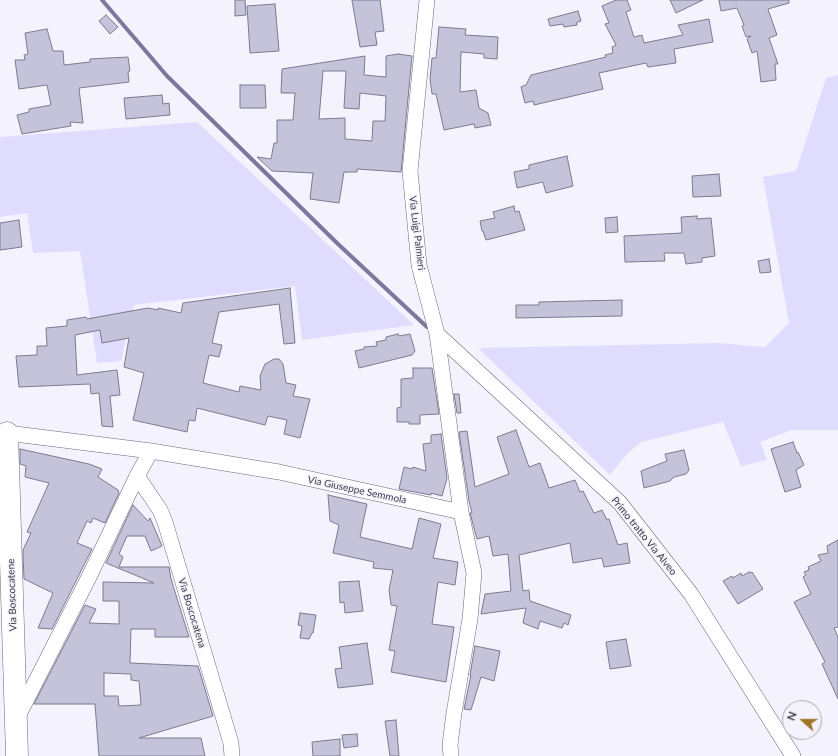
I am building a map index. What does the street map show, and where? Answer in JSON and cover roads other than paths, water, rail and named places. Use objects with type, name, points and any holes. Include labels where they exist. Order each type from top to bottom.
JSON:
[{"type":"street","name":"Via Luigi Palmieri","points":[[427,0],[410,171],[419,265],[438,334],[461,512]]},
{"type":"street","name":"Primo tratto Via Alveo","points":[[438,334],[620,503],[691,594],[793,756]]},
{"type":"street","name":"Via Giuseppe Semmola","points":[[2,431],[151,451],[279,472],[461,512]]},
{"type":"street","name":"Via Boscocatene","points":[[2,431],[5,541],[17,718],[18,756]]},
{"type":"street","points":[[17,718],[89,577],[137,476],[151,451]]},
{"type":"street","name":"Via Boscocatena","points":[[137,476],[160,510],[165,522],[231,743],[232,756]]},
{"type":"street","points":[[451,756],[450,745],[454,713],[470,620],[474,574],[461,512]]},
{"type":"waterway","points":[[102,0],[167,76],[338,244],[427,327]]}]
